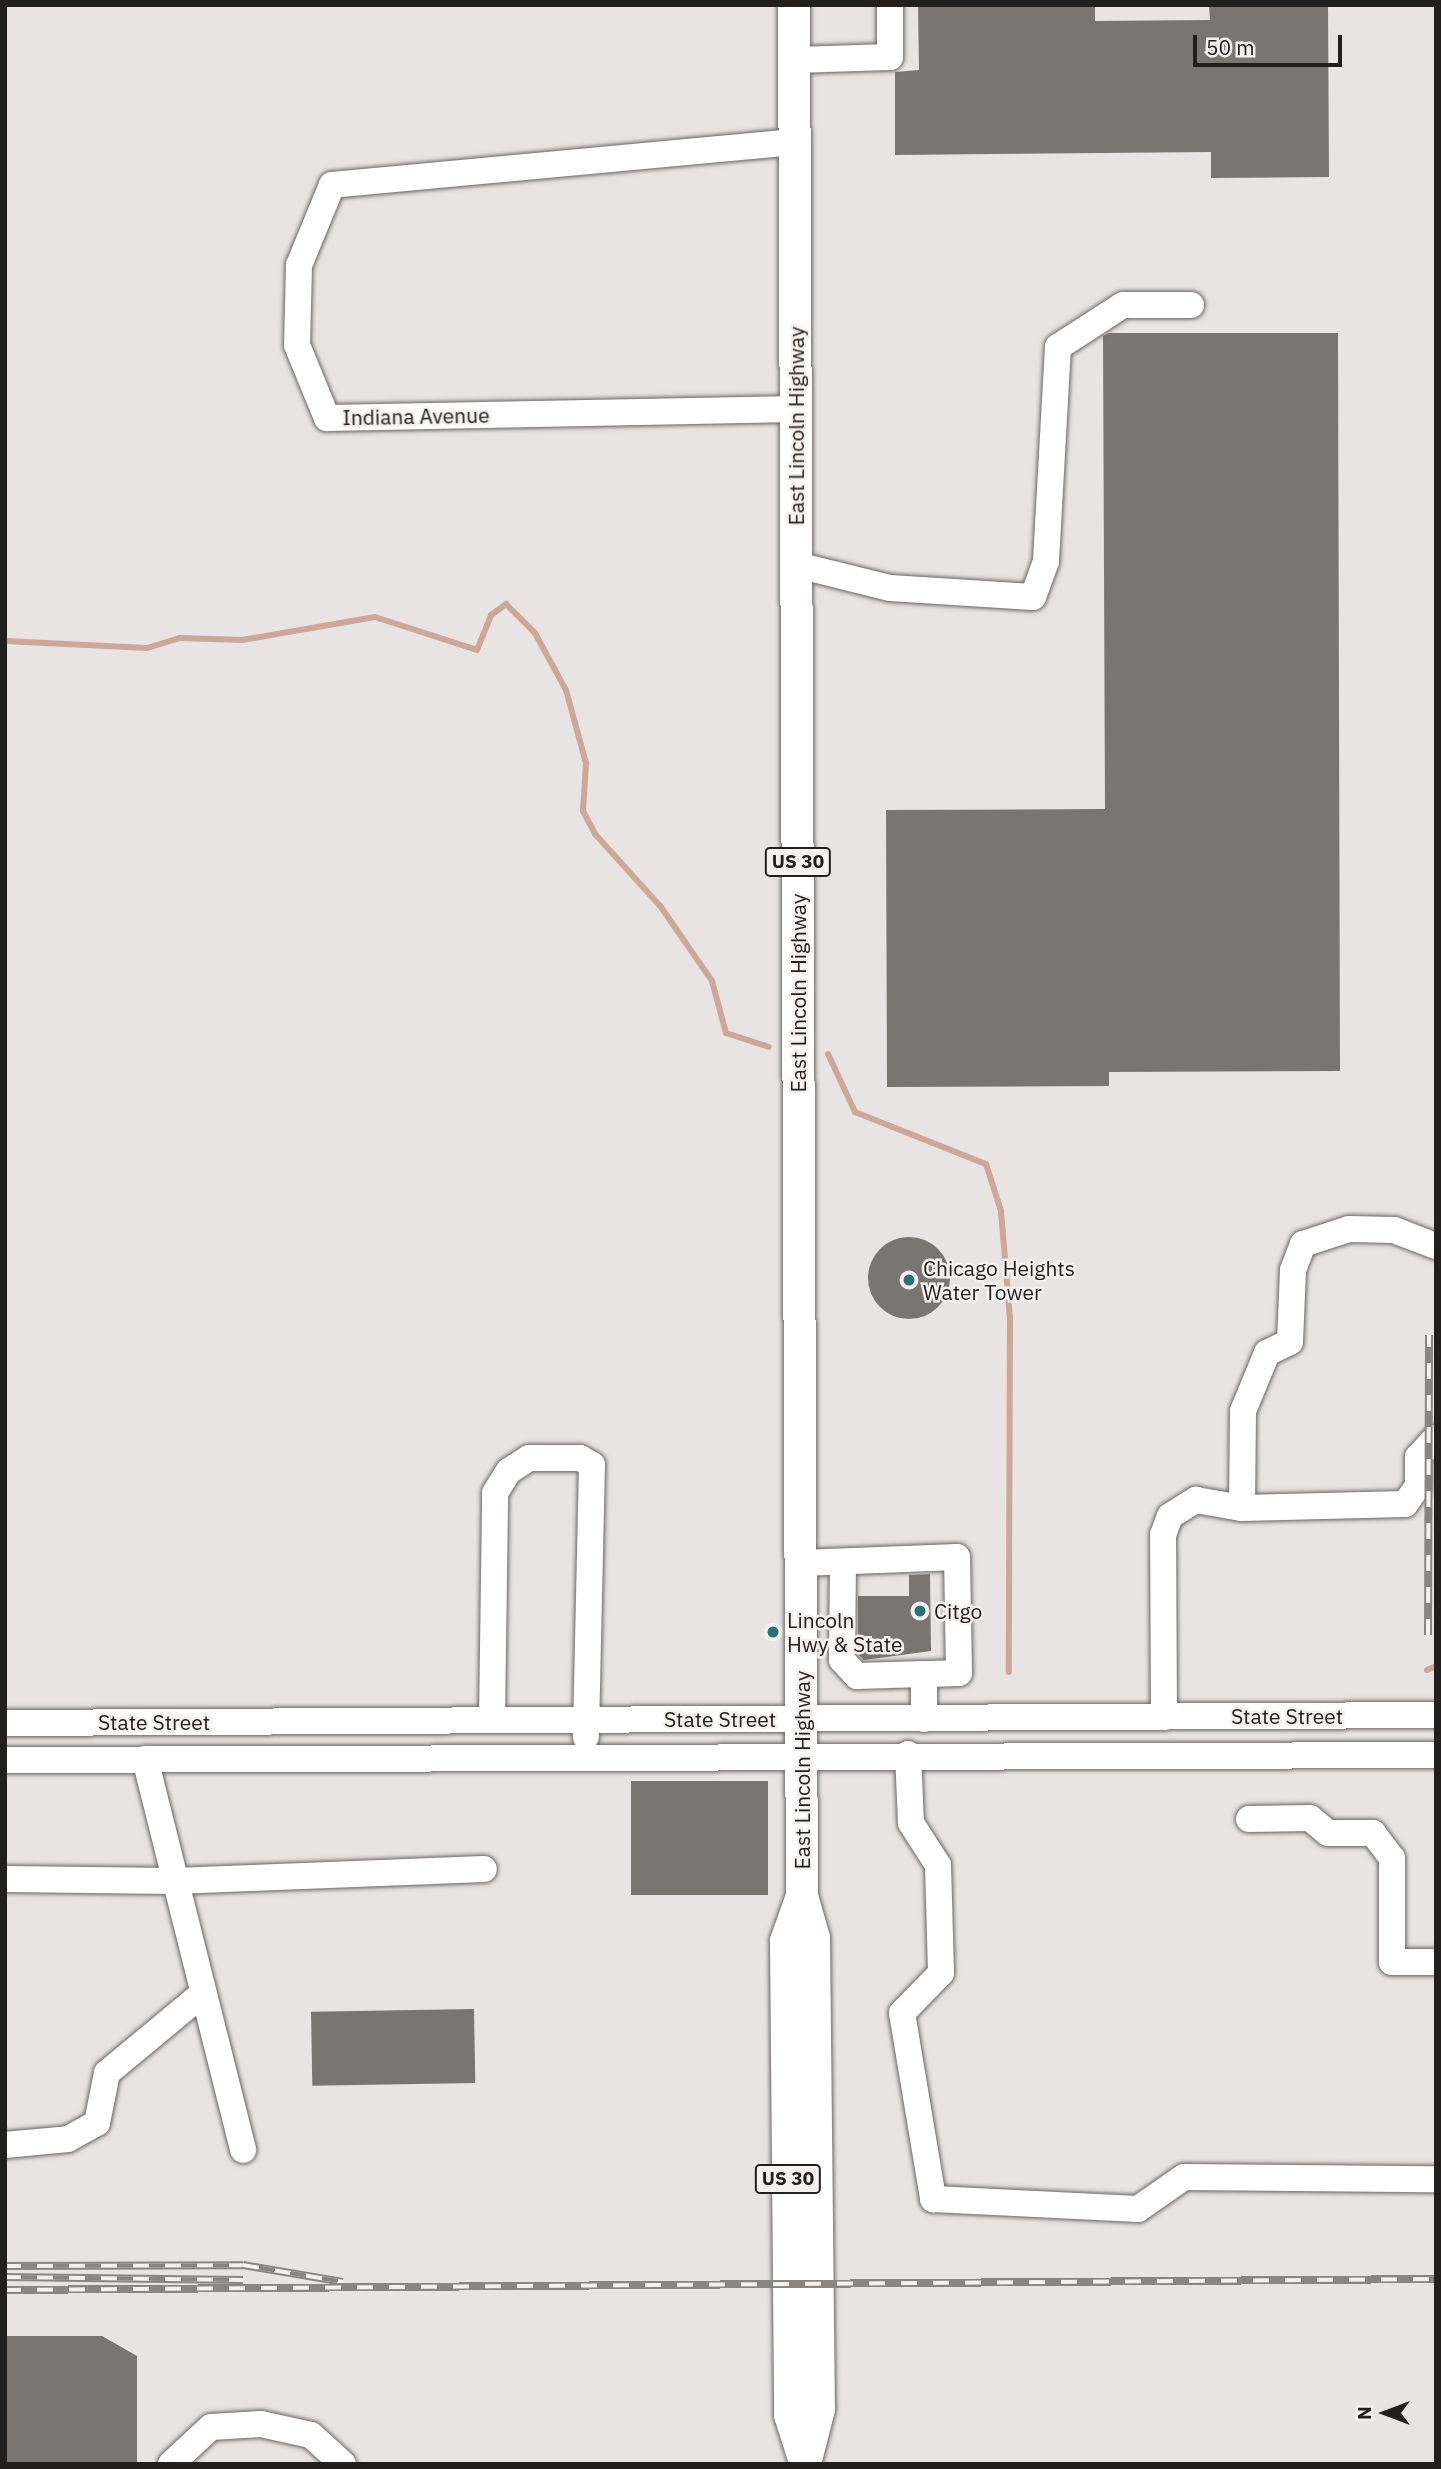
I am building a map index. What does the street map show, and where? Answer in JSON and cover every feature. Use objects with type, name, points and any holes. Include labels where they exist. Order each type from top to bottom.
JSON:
[{"type":"main road","name":"East Lincoln Highway","points":[[794,5],[802,1896],[814,1938],[819,2409],[805,2463]]},
{"type":"street","points":[[795,60],[890,57],[890,5]]},
{"type":"street","name":"Indiana Avenue","points":[[795,142],[332,185],[299,265],[297,345],[327,418],[796,409]]},
{"type":"street","points":[[797,565],[890,588],[1034,597],[1046,561],[1058,347],[1122,305],[1191,305]]},
{"type":"street","points":[[1242,1508],[1243,1411],[1267,1353],[1290,1342],[1293,1270],[1304,1244],[1349,1229],[1394,1230],[1436,1246]]},
{"type":"street","points":[[1164,1717],[1163,1535],[1170,1516],[1196,1500],[1242,1508],[1405,1504],[1419,1486],[1418,1457],[1436,1438]]},
{"type":"street","points":[[492,1720],[495,1493],[509,1471],[529,1458],[580,1458],[592,1465],[586,1755]]},
{"type":"street","points":[[801,1563],[957,1557],[959,1673],[857,1676],[842,1660],[843,1562]]},
{"type":"street","points":[[802,1662],[842,1660]]},
{"type":"street","points":[[924,1674],[924,1719]]},
{"type":"street","name":"State Street","points":[[5,1723],[1436,1715]]},
{"type":"street","name":"State Street","points":[[5,1760],[802,1754],[1436,1755]]},
{"type":"street","points":[[908,1754],[911,1823],[938,1865],[940,1973],[902,2013],[933,2199],[1138,2210],[1184,2177],[1436,2179]]},
{"type":"street","points":[[145,1759],[201,1995],[243,2150]]},
{"type":"street","points":[[1249,1819],[1310,1818],[1328,1833],[1373,1833],[1392,1858],[1392,1962],[1436,1962]]},
{"type":"street","points":[[5,1879],[174,1881],[484,1869]]},
{"type":"street","points":[[5,2145],[68,2139],[97,2123],[107,2073],[201,1995]]},
{"type":"street","points":[[171,2464],[211,2427],[261,2424],[312,2435],[344,2464]]},
{"type":"building","points":[[918,5],[1095,5],[1095,21],[1210,20],[1209,5],[1328,5],[1329,177],[1211,178],[1211,152],[895,155],[895,72],[919,70]]},
{"type":"building","points":[[1109,333],[1338,333],[1340,1071],[1109,1072],[1109,1086],[887,1087],[886,810],[1105,809],[1103,336]]},
{"type":"building","name":"Chicago Heights Water Tower","points":[[909,1237],[925,1241],[938,1249],[946,1262],[950,1278],[946,1294],[938,1307],[925,1315],[909,1319],[893,1315],[880,1307],[872,1294],[868,1278],[872,1262],[880,1249],[893,1241]]},
{"type":"building","points":[[930,1574],[931,1651],[864,1660],[858,1654],[858,1596],[909,1596],[909,1575]]},
{"type":"building","points":[[631,1781],[768,1781],[768,1895],[631,1895]]},
{"type":"building","points":[[474,2009],[475,2083],[312,2086],[311,2012]]},
{"type":"building","points":[[5,2336],[102,2336],[137,2356],[137,2462],[5,2462]]},
{"type":"waterway","points":[[5,641],[147,648],[180,638],[242,640],[375,617],[477,650],[491,615],[506,604],[535,633],[566,690],[586,763],[583,811],[595,834],[661,907],[712,981],[726,1033],[769,1047]]},
{"type":"waterway","points":[[828,1054],[855,1112],[986,1164],[1001,1211],[1010,1318],[1009,1672]]},
{"type":"waterway","points":[[1427,1670],[1436,1666]]},
{"type":"railway","points":[[1428,1635],[1429,1335]]},
{"type":"railway","points":[[5,2266],[243,2265],[343,2282]]},
{"type":"railway","points":[[5,2277],[243,2280]]},
{"type":"railway","points":[[5,2290],[1436,2279]]},
{"type":"place","name":"Chicago Heights Water Tower","points":[[909,1280]]},
{"type":"place","name":"Citgo","points":[[920,1611]]},
{"type":"place","name":"Lincoln Hwy & State","points":[[773,1632]]}]
